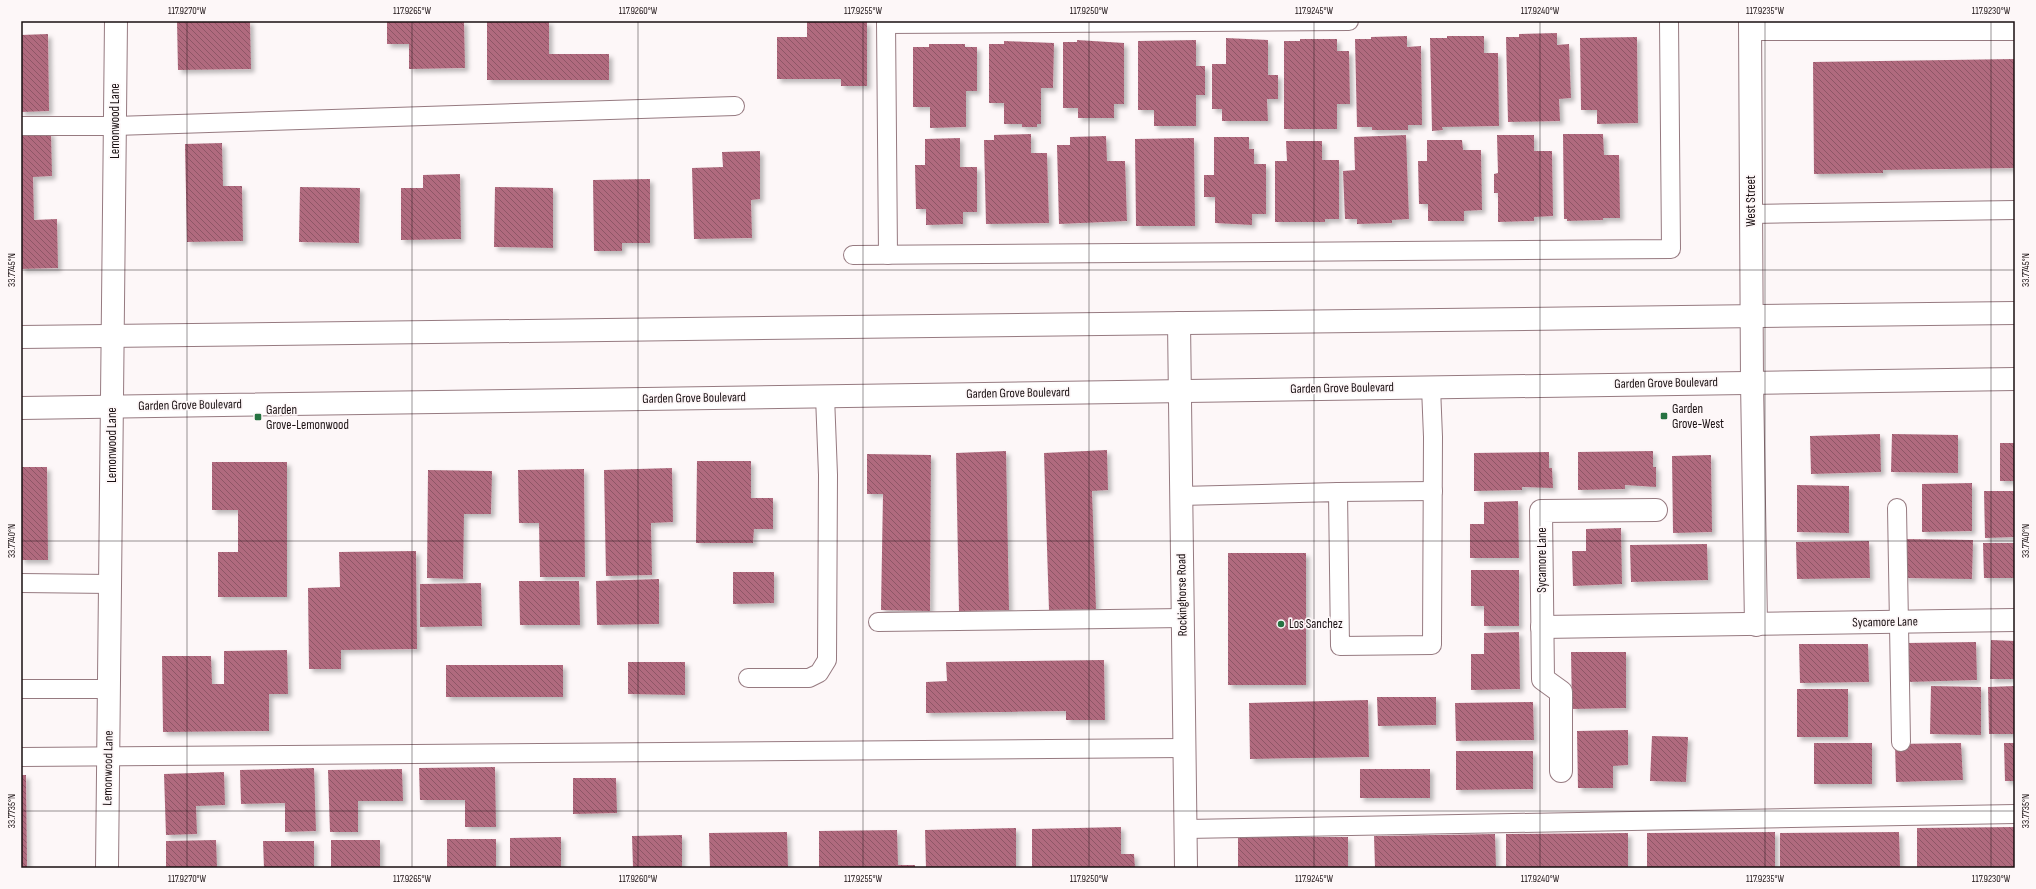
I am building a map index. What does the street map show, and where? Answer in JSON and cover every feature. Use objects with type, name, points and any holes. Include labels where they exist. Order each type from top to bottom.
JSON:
[{"type":"main road","name":"Lemonwood Lane","points":[[107,868],[114,337],[116,21]]},
{"type":"main road","name":"West Street","points":[[1750,26],[1752,382]]},
{"type":"main road","points":[[21,337],[2015,313]]},
{"type":"main road","name":"Rockinghorse Road","points":[[1179,323],[1180,496],[1186,868]]},
{"type":"main road","name":"Garden Grove Boulevard","points":[[21,408],[2015,379]]},
{"type":"main road","points":[[1752,382],[1756,625]]},
{"type":"main road","name":"Sycamore Lane","points":[[1561,771],[1561,692],[1543,679],[1541,511],[1656,510]]},
{"type":"main road","name":"Sycamore Lane","points":[[1542,627],[2015,620]]},
{"type":"lane","points":[[888,255],[886,23],[1349,21]]},
{"type":"lane","points":[[853,255],[1671,249],[1669,21]]},
{"type":"lane","points":[[1750,26],[1987,26],[2015,31]]},
{"type":"lane","points":[[21,126],[116,126],[735,106]]},
{"type":"lane","points":[[1751,214],[2015,210]]},
{"type":"lane","points":[[1338,492],[1340,646],[1432,645],[1433,491],[1431,387]]},
{"type":"lane","points":[[748,678],[809,678],[819,673],[827,660],[828,475],[825,396]]},
{"type":"lane","points":[[1180,496],[1433,491]]},
{"type":"lane","points":[[1897,508],[1901,742]]},
{"type":"lane","points":[[21,583],[111,584]]},
{"type":"lane","points":[[878,622],[1183,618]]},
{"type":"lane","points":[[21,688],[110,689]]},
{"type":"lane","points":[[21,757],[1184,748]]},
{"type":"lane","points":[[1186,829],[2015,814]]},
{"type":"building","points":[[177,21],[250,21],[251,69],[178,70]]},
{"type":"building","points":[[387,21],[464,21],[465,68],[409,69],[409,44],[387,44]]},
{"type":"building","points":[[487,21],[549,21],[549,54],[609,54],[609,80],[487,80]]},
{"type":"building","points":[[807,21],[867,22],[867,86],[841,86],[841,79],[777,79],[777,37],[807,37]]},
{"type":"building","points":[[1557,33],[1557,45],[1569,44],[1571,98],[1559,99],[1560,121],[1508,122],[1506,37],[1519,37],[1519,34]]},
{"type":"building","points":[[48,34],[49,111],[21,112],[21,35]]},
{"type":"building","points":[[1407,36],[1407,47],[1421,46],[1422,125],[1408,125],[1408,130],[1372,130],[1372,127],[1357,127],[1355,39]]},
{"type":"building","points":[[1447,36],[1484,36],[1484,53],[1498,53],[1499,126],[1442,127],[1443,130],[1432,131],[1430,38],[1447,38]]},
{"type":"building","points":[[1637,37],[1638,123],[1597,124],[1597,110],[1581,110],[1580,38]]},
{"type":"building","points":[[1226,38],[1268,40],[1268,75],[1278,75],[1278,99],[1267,99],[1268,121],[1222,121],[1222,109],[1212,109],[1212,64],[1226,64]]},
{"type":"building","points":[[1300,39],[1337,39],[1337,51],[1349,51],[1350,104],[1337,104],[1337,129],[1284,129],[1284,41],[1300,41]]},
{"type":"building","points":[[1077,40],[1124,43],[1124,104],[1114,104],[1114,118],[1078,118],[1078,108],[1063,108],[1063,42],[1077,42]]},
{"type":"building","points":[[1196,40],[1196,66],[1205,66],[1205,95],[1196,95],[1196,126],[1154,126],[1154,110],[1138,110],[1138,41]]},
{"type":"building","points":[[1004,41],[1054,43],[1053,88],[1041,88],[1041,124],[1037,124],[1037,127],[1022,127],[1022,124],[1004,124],[1004,103],[989,103],[989,44],[1004,44]]},
{"type":"building","points":[[929,44],[965,44],[965,47],[977,47],[977,91],[966,91],[966,127],[930,128],[930,107],[913,107],[913,47],[929,47]]},
{"type":"building","points":[[2015,59],[2015,168],[1883,170],[1883,173],[1814,174],[1813,62]]},
{"type":"building","points":[[21,132],[51,132],[52,176],[33,177],[34,220],[57,219],[58,268],[21,269]]},
{"type":"building","points":[[1031,134],[1031,153],[1047,153],[1049,223],[986,224],[984,140],[994,140],[994,135]]},
{"type":"building","points":[[1563,134],[1603,134],[1604,155],[1619,155],[1620,218],[1567,221],[1567,219],[1564,219]]},
{"type":"building","points":[[1406,135],[1409,219],[1392,220],[1392,223],[1357,224],[1357,219],[1345,219],[1343,171],[1355,170],[1354,137]]},
{"type":"building","points":[[1497,135],[1534,135],[1534,151],[1552,151],[1553,216],[1534,217],[1534,221],[1498,222],[1498,193],[1494,193],[1494,174],[1498,173]]},
{"type":"building","points":[[1106,136],[1107,161],[1125,161],[1127,221],[1059,224],[1057,145],[1070,145],[1070,137]]},
{"type":"building","points":[[1214,137],[1249,137],[1249,149],[1254,149],[1254,164],[1266,164],[1266,214],[1252,214],[1252,225],[1215,223],[1215,197],[1204,197],[1204,175],[1214,175]]},
{"type":"building","points":[[960,138],[960,167],[977,167],[977,212],[963,212],[963,224],[926,225],[926,209],[916,209],[915,165],[925,165],[925,139]]},
{"type":"building","points":[[1194,138],[1195,226],[1136,226],[1135,139]]},
{"type":"building","points":[[1427,140],[1462,140],[1463,150],[1481,150],[1482,210],[1464,211],[1464,221],[1428,221],[1428,204],[1419,204],[1418,161],[1427,161]]},
{"type":"building","points":[[1286,141],[1322,141],[1322,160],[1339,160],[1339,219],[1325,219],[1325,222],[1275,222],[1275,161],[1287,161]]},
{"type":"building","points":[[222,143],[223,186],[242,186],[243,241],[187,242],[185,144]]},
{"type":"building","points":[[760,151],[760,199],[751,200],[752,238],[694,239],[692,168],[723,167],[722,152]]},
{"type":"building","points":[[460,174],[461,239],[401,240],[401,188],[423,188],[423,175]]},
{"type":"building","points":[[650,179],[650,243],[622,243],[622,251],[594,251],[593,180]]},
{"type":"building","points":[[300,187],[360,188],[359,243],[299,242]]},
{"type":"building","points":[[495,187],[553,188],[553,248],[494,247]]},
{"type":"building","points":[[1880,434],[1881,472],[1811,474],[1810,436]]},
{"type":"building","points":[[1892,434],[1958,435],[1958,473],[1891,472]]},
{"type":"building","points":[[2000,443],[2015,443],[2015,481],[2000,481]]},
{"type":"building","points":[[1107,450],[1108,490],[1092,491],[1096,609],[1049,610],[1044,453]]},
{"type":"building","points":[[1006,451],[1009,610],[959,611],[956,453]]},
{"type":"building","points":[[1653,451],[1653,467],[1656,467],[1656,487],[1625,485],[1625,489],[1578,490],[1578,452]]},
{"type":"building","points":[[1549,452],[1549,468],[1552,468],[1553,488],[1522,487],[1522,490],[1474,491],[1474,453]]},
{"type":"building","points":[[867,454],[931,455],[930,611],[881,610],[883,494],[867,494]]},
{"type":"building","points":[[1711,455],[1712,532],[1673,533],[1672,456]]},
{"type":"building","points":[[697,461],[751,461],[751,498],[773,498],[773,529],[754,529],[753,543],[696,543]]},
{"type":"building","points":[[212,462],[287,462],[287,597],[218,597],[218,552],[238,552],[238,510],[212,510]]},
{"type":"building","points":[[21,467],[47,467],[48,560],[21,560]]},
{"type":"building","points":[[672,468],[673,522],[651,523],[652,575],[606,576],[604,470]]},
{"type":"building","points":[[584,469],[585,577],[540,577],[539,523],[519,523],[518,470]]},
{"type":"building","points":[[428,470],[492,471],[491,514],[464,514],[463,579],[427,578]]},
{"type":"building","points":[[1972,483],[1972,531],[1922,532],[1922,484]]},
{"type":"building","points":[[1797,485],[1849,486],[1849,533],[1797,532]]},
{"type":"building","points":[[1984,491],[2015,491],[2015,537],[1985,538]]},
{"type":"building","points":[[1518,501],[1519,558],[1470,558],[1470,524],[1484,524],[1484,502]]},
{"type":"building","points":[[1621,528],[1622,584],[1573,586],[1572,551],[1586,551],[1586,529]]},
{"type":"building","points":[[1905,539],[1973,540],[1972,579],[1904,578]]},
{"type":"building","points":[[1869,541],[1870,578],[1797,579],[1796,542]]},
{"type":"building","points":[[1983,543],[2015,543],[2015,578],[1984,578]]},
{"type":"building","points":[[1707,544],[1708,580],[1631,582],[1630,545]]},
{"type":"building","points":[[416,551],[417,649],[341,650],[341,669],[309,669],[308,588],[340,587],[339,552]]},
{"type":"building","points":[[1228,553],[1306,553],[1306,685],[1228,685]]},
{"type":"building","points":[[1471,570],[1519,570],[1519,626],[1484,626],[1484,606],[1471,606]]},
{"type":"building","points":[[733,572],[774,572],[774,603],[733,604]]},
{"type":"building","points":[[659,579],[659,624],[597,625],[596,581]]},
{"type":"building","points":[[519,581],[579,581],[580,625],[520,625]]},
{"type":"building","points":[[481,583],[482,626],[420,627],[420,584]]},
{"type":"building","points":[[1519,632],[1520,689],[1471,690],[1471,654],[1484,654],[1484,633]]},
{"type":"building","points":[[1991,640],[2015,641],[2015,679],[1990,679]]},
{"type":"building","points":[[1976,642],[1977,680],[1908,682],[1907,643]]},
{"type":"building","points":[[1799,644],[1868,644],[1869,682],[1800,683]]},
{"type":"building","points":[[287,650],[288,694],[269,694],[269,731],[163,732],[162,656],[211,656],[212,684],[224,684],[224,651]]},
{"type":"building","points":[[1571,652],[1626,652],[1626,708],[1572,709]]},
{"type":"building","points":[[1104,660],[1105,720],[1066,720],[1066,711],[926,713],[926,682],[947,681],[946,662]]},
{"type":"building","points":[[628,662],[685,662],[685,695],[628,694]]},
{"type":"building","points":[[446,665],[563,665],[563,697],[446,697]]},
{"type":"building","points":[[1931,686],[1981,687],[1981,735],[1930,734]]},
{"type":"building","points":[[2015,686],[2015,734],[1989,734],[1988,687]]},
{"type":"building","points":[[1797,689],[1848,689],[1848,737],[1797,737]]},
{"type":"building","points":[[1377,697],[1436,697],[1436,725],[1378,726]]},
{"type":"building","points":[[1368,700],[1369,757],[1250,759],[1249,703]]},
{"type":"building","points":[[1533,702],[1534,740],[1456,741],[1455,703]]},
{"type":"building","points":[[1628,730],[1628,765],[1613,766],[1613,788],[1578,788],[1577,731]]},
{"type":"building","points":[[1652,736],[1688,737],[1686,782],[1650,781]]},
{"type":"building","points":[[1814,743],[1872,743],[1872,784],[1814,784]]},
{"type":"building","points":[[1961,743],[1963,780],[1896,782],[1895,744]]},
{"type":"building","points":[[2004,743],[2015,743],[2015,781],[2005,781]]},
{"type":"building","points":[[1456,751],[1533,751],[1533,789],[1456,790]]},
{"type":"building","points":[[495,767],[496,827],[465,827],[465,800],[420,800],[419,768]]},
{"type":"building","points":[[314,768],[316,831],[285,832],[285,803],[241,804],[240,770]]},
{"type":"building","points":[[402,769],[403,801],[358,801],[358,832],[330,832],[328,770]]},
{"type":"building","points":[[1360,769],[1430,769],[1430,798],[1360,798]]},
{"type":"building","points":[[224,772],[225,805],[196,806],[197,834],[166,835],[164,774]]},
{"type":"building","points":[[21,775],[26,775],[27,868],[21,868]]},
{"type":"building","points":[[573,778],[616,778],[617,813],[573,814]]},
{"type":"building","points":[[1121,827],[1121,854],[1134,854],[1135,868],[1032,868],[1032,829]]},
{"type":"building","points":[[2015,827],[2015,868],[1917,868],[1917,828]]},
{"type":"building","points":[[1016,828],[1016,868],[926,868],[925,830]]},
{"type":"building","points":[[897,830],[898,865],[915,865],[915,868],[819,868],[819,831]]},
{"type":"building","points":[[787,832],[788,868],[710,868],[709,833]]},
{"type":"building","points":[[1775,832],[1775,868],[1647,868],[1647,833]]},
{"type":"building","points":[[1899,832],[1900,868],[1780,868],[1780,833]]},
{"type":"building","points":[[1628,833],[1628,868],[1506,868],[1506,834]]},
{"type":"building","points":[[1495,834],[1496,868],[1375,868],[1374,836]]},
{"type":"building","points":[[682,835],[682,868],[633,868],[632,836]]},
{"type":"building","points":[[561,837],[561,868],[510,868],[510,838]]},
{"type":"building","points":[[1238,837],[1348,837],[1348,868],[1238,868]]},
{"type":"building","points":[[447,839],[496,839],[496,868],[447,868]]},
{"type":"building","points":[[216,840],[217,868],[166,868],[166,841]]},
{"type":"building","points":[[331,840],[380,840],[380,868],[331,868]]},
{"type":"building","points":[[263,841],[314,841],[314,868],[264,868]]},
{"type":"place","name":"Garden Grove-West","points":[[1664,416]]},
{"type":"place","name":"Garden Grove-Lemonwood","points":[[258,417]]},
{"type":"place","name":"Los Sanchez","points":[[1281,624]]}]
